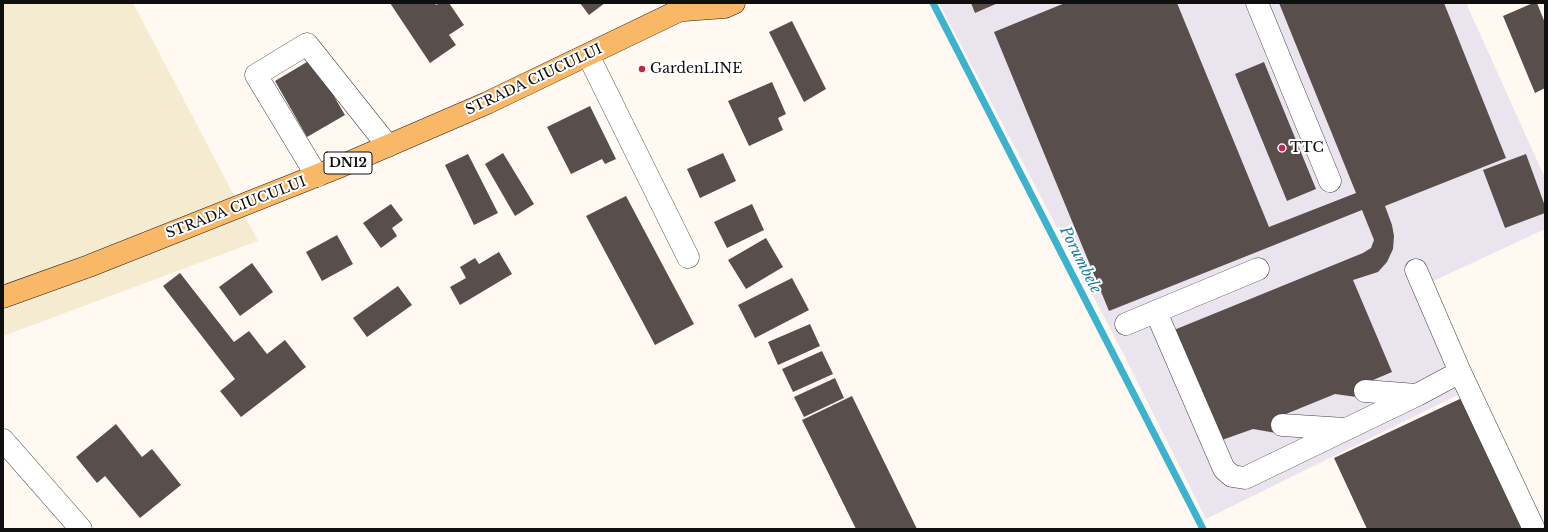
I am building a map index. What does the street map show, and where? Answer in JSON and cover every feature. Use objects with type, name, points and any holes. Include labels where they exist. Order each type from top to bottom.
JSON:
[{"type":"main road","points":[[690,6],[725,7],[734,3]]},
{"type":"main road","name":"STRADA CIUCULUI","points":[[3,297],[89,266],[317,176],[388,146],[487,103],[690,6]]},
{"type":"street","points":[[1257,3],[1330,181]]},
{"type":"street","points":[[317,176],[256,75],[307,44],[388,146]]},
{"type":"street","points":[[588,55],[688,257]]},
{"type":"street","points":[[1126,324],[1258,269]]},
{"type":"street","points":[[1416,270],[1460,372],[1534,529]]},
{"type":"street","points":[[1156,312],[1224,468],[1232,476],[1244,478],[1417,395],[1460,372]]},
{"type":"street","points":[[1365,391],[1417,395]]},
{"type":"street","points":[[1282,425],[1346,429]]},
{"type":"street","points":[[3,440],[81,529]]},
{"type":"shaded area","points":[[3,3],[133,3],[258,241],[3,336]]},
{"type":"shaded area","points":[[939,3],[1466,3],[1545,178],[1545,229],[1429,283],[1474,387],[1206,519],[1122,351]]},
{"type":"building","points":[[390,3],[435,3],[436,5],[440,3],[449,3],[464,25],[449,35],[456,45],[430,63]]},
{"type":"building","points":[[580,3],[605,3],[589,15]]},
{"type":"building","points":[[971,3],[998,3],[975,13]]},
{"type":"building","points":[[1065,3],[1177,3],[1269,227],[1356,193],[1279,3],[1444,3],[1506,158],[1385,206],[1392,225],[1394,236],[1393,249],[1387,262],[1378,272],[1353,280],[1392,372],[1366,383],[1364,398],[1335,394],[1281,416],[1282,434],[1253,429],[1222,440],[1174,330],[1363,253],[1371,248],[1374,240],[1362,210],[1109,311],[994,32]]},
{"type":"building","points":[[1533,3],[1537,3],[1545,23],[1545,88],[1535,93],[1503,16]]},
{"type":"building","points":[[792,21],[826,89],[804,102],[769,32]]},
{"type":"building","points":[[312,59],[345,115],[307,137],[275,81]]},
{"type":"building","name":"TTC","points":[[1264,62],[1316,189],[1287,201],[1235,74]]},
{"type":"building","points":[[772,82],[786,114],[778,118],[783,130],[749,146],[728,101]]},
{"type":"building","points":[[590,106],[616,159],[605,164],[602,159],[571,174],[547,127]]},
{"type":"building","points":[[503,153],[534,204],[515,216],[485,164]]},
{"type":"building","points":[[723,153],[736,181],[700,198],[687,169]]},
{"type":"building","points":[[468,154],[498,213],[474,225],[445,165]]},
{"type":"building","points":[[1526,154],[1545,206],[1545,213],[1505,228],[1483,170]]},
{"type":"building","points":[[626,196],[694,324],[655,345],[586,216]]},
{"type":"building","points":[[391,204],[403,220],[392,228],[397,236],[381,248],[363,223]]},
{"type":"building","points":[[752,204],[764,230],[727,248],[714,222]]},
{"type":"building","points":[[337,235],[353,264],[322,281],[306,252]]},
{"type":"building","points":[[766,238],[783,267],[746,289],[728,260]]},
{"type":"building","points":[[499,252],[512,274],[460,305],[450,287],[466,278],[460,267],[475,258],[479,264]]},
{"type":"building","points":[[252,263],[273,292],[240,316],[219,287]]},
{"type":"building","points":[[180,273],[234,342],[249,331],[267,354],[285,340],[306,367],[241,417],[220,391],[235,379],[163,286]]},
{"type":"building","points":[[792,278],[809,310],[755,338],[738,305]]},
{"type":"building","points":[[398,286],[412,305],[367,337],[353,318]]},
{"type":"building","points":[[810,324],[820,346],[778,365],[768,342]]},
{"type":"building","points":[[822,351],[833,374],[793,392],[782,369]]},
{"type":"building","points":[[835,378],[844,398],[804,417],[794,397]]},
{"type":"building","points":[[852,396],[917,529],[856,529],[802,420]]},
{"type":"building","points":[[1464,397],[1526,529],[1367,529],[1334,458]]},
{"type":"building","points":[[116,424],[142,457],[152,449],[181,485],[140,518],[105,476],[97,483],[76,457]]},
{"type":"waterway","name":"Porumbele","points":[[933,3],[1203,529]]},
{"type":"place","name":"GardenLINE","points":[[642,69]]},
{"type":"place","name":"TTC","points":[[1282,148]]}]
